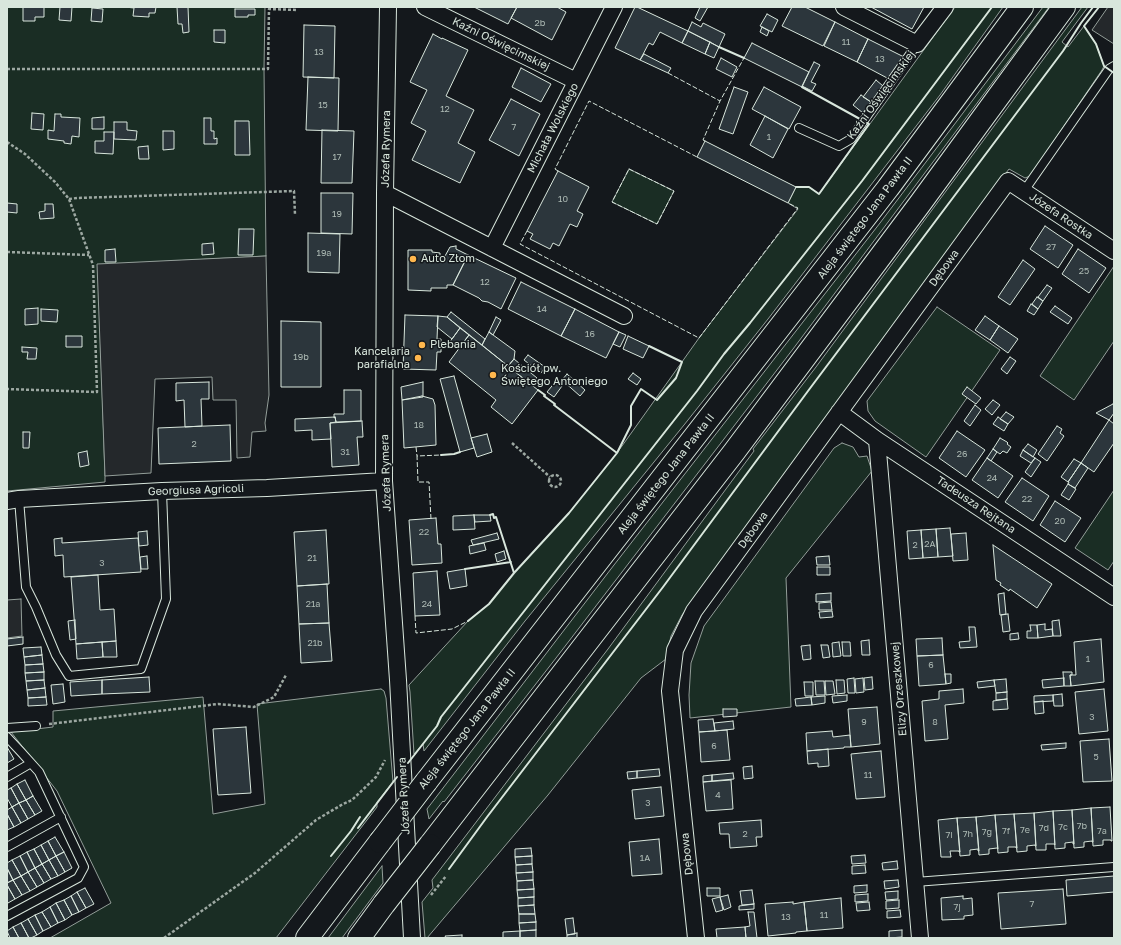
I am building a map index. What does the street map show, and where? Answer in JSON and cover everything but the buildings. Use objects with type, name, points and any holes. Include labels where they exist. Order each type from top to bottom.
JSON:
[{"type":"main road","name":"Aleja świętego Jana Pawła II","points":[[307,938],[426,782],[888,188],[1022,7]]},
{"type":"main road","points":[[359,938],[734,452],[919,205],[1064,7]]},
{"type":"street","name":"Józefa Rymera","points":[[388,7],[385,192],[384,481],[398,688],[412,938]]},
{"type":"street","name":"Kaźni Oświęcimskiej","points":[[425,7],[576,81]]},
{"type":"street","name":"Michała Wolskiego","points":[[492,248],[614,7]]},
{"type":"street","points":[[844,7],[917,44],[945,7]]},
{"type":"street","name":"Józefa Rostka","points":[[1008,181],[1114,251]]},
{"type":"street","name":"Dębowa","points":[[696,938],[670,691],[675,650],[694,611],[1008,181]]},
{"type":"street","points":[[385,192],[624,316]]},
{"type":"street","name":"Tadeusza Rejtana","points":[[838,412],[877,440],[1114,597]]},
{"type":"street","name":"Elizy Orzeszkowej","points":[[877,440],[920,938]]},
{"type":"street","name":"Georgiusa Agricoli","points":[[13,500],[162,491],[267,488],[384,481]]},
{"type":"lane","name":"Kaźni Oświęcimskiej","points":[[799,128],[839,146],[851,139],[917,44]]},
{"type":"lane","points":[[1024,191],[1109,69],[1114,66]]},
{"type":"lane","points":[[13,500],[26,587],[56,655],[69,676],[141,669],[166,599],[162,491]]},
{"type":"lane","points":[[7,728],[36,726]]},
{"type":"lane","points":[[7,737],[39,772],[84,867],[78,878],[7,916]]},
{"type":"lane","points":[[7,777],[31,763]]},
{"type":"lane","points":[[7,847],[61,817]]},
{"type":"lane","points":[[916,882],[1114,867]]},
{"type":"path","points":[[7,69],[268,69],[269,8],[296,10]]},
{"type":"path","points":[[7,142],[25,154],[55,182],[70,199],[93,265],[97,392],[7,389]]},
{"type":"path","points":[[70,199],[294,191],[294,215]]},
{"type":"path","points":[[7,252],[89,255]]},
{"type":"path","points":[[512,443],[550,476]]},
{"type":"path","points":[[550,476],[559,476],[561,482],[559,485],[556,487],[551,485],[549,482],[550,476]]},
{"type":"path","points":[[36,726],[218,704],[254,707],[274,697],[286,675]]},
{"type":"path","points":[[164,938],[255,873],[316,820],[352,800],[376,777],[385,759]]},
{"type":"path","points":[[431,895],[446,876]]},
{"type":"green space","points":[[7,7],[265,7],[264,69],[266,256],[98,265],[105,482],[7,491]]},
{"type":"green space","points":[[955,7],[1003,7],[940,95],[768,319],[525,621],[424,751],[423,744],[414,754],[409,685],[468,621],[489,604],[514,573],[569,513],[617,453],[699,338],[798,209],[788,203],[796,187],[809,187],[819,194]]},
{"type":"green space","points":[[1043,7],[1049,7],[793,349],[556,658],[444,802],[443,801],[429,819],[427,809],[614,565],[880,223]]},
{"type":"green space","points":[[1082,7],[1088,7],[1062,42],[1068,47],[1084,26],[1096,44],[1104,66],[1030,176],[1025,178],[1009,169],[682,615],[671,636],[666,659],[641,678],[548,795],[427,938],[425,938],[422,902],[433,888],[432,880],[608,649],[754,451],[753,449],[816,367]]},
{"type":"green space","points":[[629,169],[674,191],[657,224],[612,202]]},
{"type":"green space","points":[[1114,266],[1114,341],[1074,400],[1040,376]]},
{"type":"green space","points":[[937,307],[1000,350],[926,457],[875,421],[868,411],[867,401]]},
{"type":"green space","points":[[842,443],[853,447],[859,457],[867,456],[872,471],[786,578],[791,707],[690,718],[689,695],[691,663],[704,626],[834,448]]},
{"type":"green space","points":[[1114,490],[1114,561],[1108,570],[1075,548]]},
{"type":"green space","points":[[381,689],[384,691],[386,698],[393,782],[377,802],[377,807],[276,938],[50,938],[111,903],[57,791],[11,732],[53,727],[53,711],[203,697],[213,814],[265,804],[257,704]]},
{"type":"green space","points":[[382,866],[383,883],[342,938],[328,938]]},
{"type":"shaded area","points":[[1108,7],[1114,7],[1114,44],[1092,30]]},
{"type":"shaded area","points":[[266,256],[269,395],[265,423],[266,431],[252,432],[250,457],[237,458],[236,400],[213,400],[212,377],[155,379],[151,473],[105,476],[97,264]]},
{"type":"shaded area","points":[[21,599],[22,636],[7,638],[7,600]]},
{"type":"fence","points":[[705,141],[703,140],[720,101],[744,58]]},
{"type":"fence","points":[[668,73],[720,101]]},
{"type":"fence","points":[[558,171],[555,169],[589,101],[697,157]]},
{"type":"fence","points":[[629,169],[674,191],[657,224],[612,202],[629,169]]},
{"type":"fence","points":[[527,231],[520,244],[699,338],[798,208],[788,203]]},
{"type":"fence","points":[[416,447],[417,456]]},
{"type":"fence","points":[[431,519],[429,482],[418,482],[417,456],[441,455]]},
{"type":"fence","points":[[415,616],[416,633],[452,629],[468,621]]},
{"type":"wall","points":[[408,763],[437,726],[441,717],[697,391],[724,354],[862,181],[992,7]]},
{"type":"wall","points":[[449,869],[663,587],[1063,51],[1093,7]]},
{"type":"wall","points":[[1099,7],[1084,26],[1096,44],[1104,66],[1114,73]]},
{"type":"wall","points":[[719,47],[744,58]]},
{"type":"wall","points":[[796,187],[809,187],[819,194],[869,124],[802,87]]},
{"type":"wall","points":[[468,621],[489,604],[514,573],[569,513],[617,453],[631,425],[631,406],[641,389],[657,400],[676,378],[682,362],[649,346]]},
{"type":"wall","points":[[538,390],[555,404],[554,405],[617,453]]},
{"type":"wall","points":[[441,455],[460,452]]},
{"type":"wall","points":[[490,515],[493,514],[494,518],[496,517],[514,573]]},
{"type":"wall","points":[[465,569],[511,562]]},
{"type":"wall","points":[[358,828],[397,777]]},
{"type":"wall","points":[[331,856],[360,817]]},
{"type":"place","name":"Auto Złom","points":[[413,259]]},
{"type":"place","name":"Plebania","points":[[422,345]]},
{"type":"place","name":"Kancelaria parafialna","points":[[418,358]]},
{"type":"place","name":"Kościół pw. Świętego Antoniego","points":[[493,375]]}]
